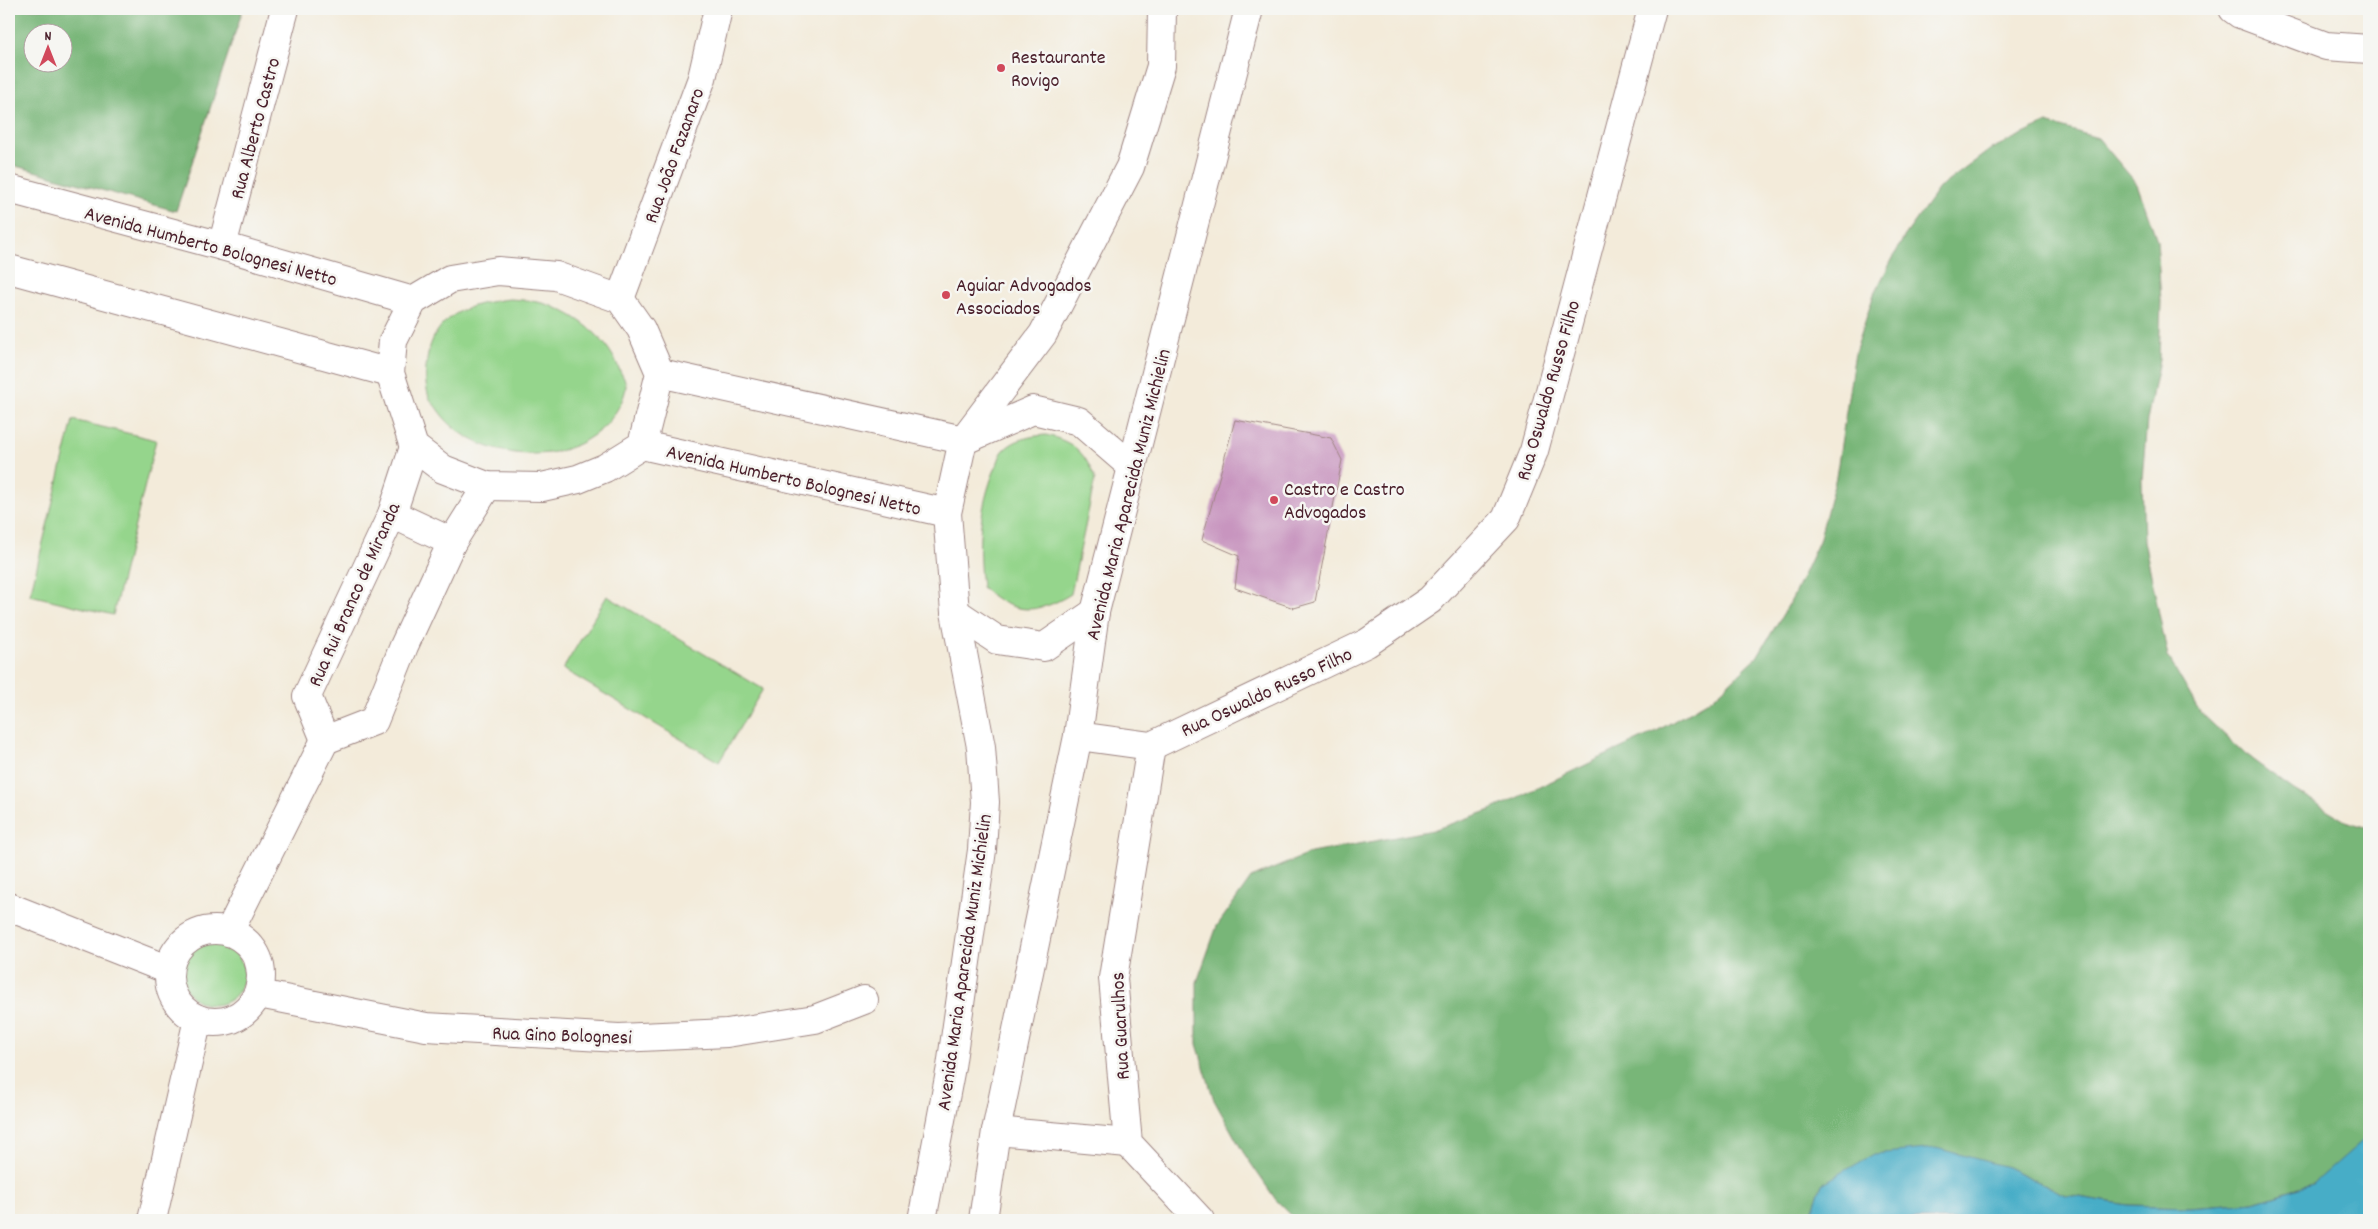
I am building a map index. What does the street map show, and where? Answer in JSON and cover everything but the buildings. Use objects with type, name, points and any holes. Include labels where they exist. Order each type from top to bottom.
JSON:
[{"type":"street","name":"Rua Alberto Castro","points":[[222,246],[286,9]]},
{"type":"street","name":"Rua João Fazanaro","points":[[620,299],[702,78],[718,9]]},
{"type":"street","name":"Avenida Maria Aparecida Muniz Michielin","points":[[922,1220],[951,1068],[982,850],[984,802],[981,747],[955,612],[947,513],[963,440],[1043,334],[1130,167],[1161,66],[1162,9]]},
{"type":"street","name":"Avenida Maria Aparecida Muniz Michielin","points":[[983,1220],[996,1131],[1078,736],[1095,612],[1250,9]]},
{"type":"street","name":"Rua Oswaldo Russo Filho","points":[[1151,746],[1367,643],[1430,600],[1506,519],[1534,451],[1652,9]]},
{"type":"street","points":[[2233,9],[2240,14],[2326,46],[2369,50]]},
{"type":"street","name":"Avenida Humberto Bolognesi Netto","points":[[9,190],[222,246],[413,301]]},
{"type":"street","points":[[9,269],[390,373]]},
{"type":"street","points":[[498,271],[556,276],[620,299],[641,329],[660,373],[642,445],[605,468],[578,479],[542,487],[486,486],[443,469],[414,447],[390,373],[393,341],[413,301],[450,279],[498,271]]},
{"type":"street","points":[[660,373],[963,440],[1033,410],[1078,421],[1132,466]]},
{"type":"street","name":"Avenida Humberto Bolognesi Netto","points":[[642,445],[947,513]]},
{"type":"street","name":"Rua Rui Branco de Miranda","points":[[325,740],[307,696],[392,514],[414,447]]},
{"type":"street","points":[[229,932],[325,740],[374,721],[404,646],[452,542],[486,486]]},
{"type":"street","points":[[392,514],[452,542]]},
{"type":"street","points":[[955,612],[997,640],[1044,647],[1095,612]]},
{"type":"street","points":[[1078,736],[1151,746]]},
{"type":"street","name":"Rua Guarulhos","points":[[1128,1143],[1113,978],[1151,746]]},
{"type":"street","points":[[9,907],[169,970]]},
{"type":"street","points":[[216,930],[229,932],[243,939],[254,950],[260,964],[262,979],[259,994],[251,1006],[234,1018],[213,1022],[198,1019],[185,1011],[175,1000],[170,986],[169,970],[173,958],[190,937],[216,930]]},
{"type":"street","name":"Rua Gino Bolognesi","points":[[259,994],[426,1027],[618,1038],[728,1033],[815,1019],[864,1000]]},
{"type":"street","points":[[152,1220],[198,1019]]},
{"type":"street","points":[[996,1131],[1128,1143],[1200,1220]]},
{"type":"green space","points":[[9,9],[243,9],[176,211],[9,164]]},
{"type":"green space","points":[[2047,123],[2098,138],[2137,184],[2157,240],[2161,301],[2159,360],[2147,420],[2142,480],[2144,541],[2168,657],[2200,712],[2246,755],[2294,790],[2348,822],[2369,828],[2369,1135],[2367,1139],[2313,1184],[2254,1202],[2189,1207],[2128,1205],[2066,1195],[2007,1167],[1822,1184],[1809,1220],[1296,1220],[1276,1200],[1243,1152],[1214,1100],[1197,1044],[1197,982],[1217,926],[1251,878],[1311,853],[1433,830],[1491,810],[1655,732],[1712,699],[1757,657],[1792,599],[1819,541],[1836,477],[1855,352],[1874,294],[1904,237],[1939,188],[1991,149]]},
{"type":"green space","points":[[510,299],[543,303],[565,312],[585,325],[594,332],[609,350],[625,380],[622,401],[616,412],[606,425],[580,444],[549,453],[534,454],[503,451],[473,440],[460,432],[448,422],[430,398],[426,382],[426,364],[431,345],[437,332],[445,322],[467,308]]},
{"type":"green space","points":[[73,420],[156,440],[113,615],[30,595]]},
{"type":"green space","points":[[1046,435],[1064,441],[1077,450],[1087,462],[1095,479],[1071,594],[1047,606],[1025,609],[1004,603],[982,587],[981,527],[990,484],[1003,451],[1023,439]]},
{"type":"green space","points":[[607,596],[763,689],[719,762],[563,669]]},
{"type":"green space","points":[[207,943],[219,943],[235,952],[242,962],[244,974],[242,986],[235,996],[219,1005],[207,1005],[196,1000],[187,991],[182,980],[182,968],[187,957],[196,948]]},
{"type":"water","points":[[2369,1135],[2369,1220],[1809,1220],[1822,1184],[1874,1154],[1936,1148],[2007,1167],[2066,1195],[2128,1205],[2189,1207],[2254,1202],[2313,1184]]},
{"type":"place","name":"Restaurante Rovigo","points":[[1001,68]]},
{"type":"place","name":"Aguiar Advogados Associados","points":[[946,295]]},
{"type":"place","name":"Castro e Castro Advogados","points":[[1274,500]]}]
